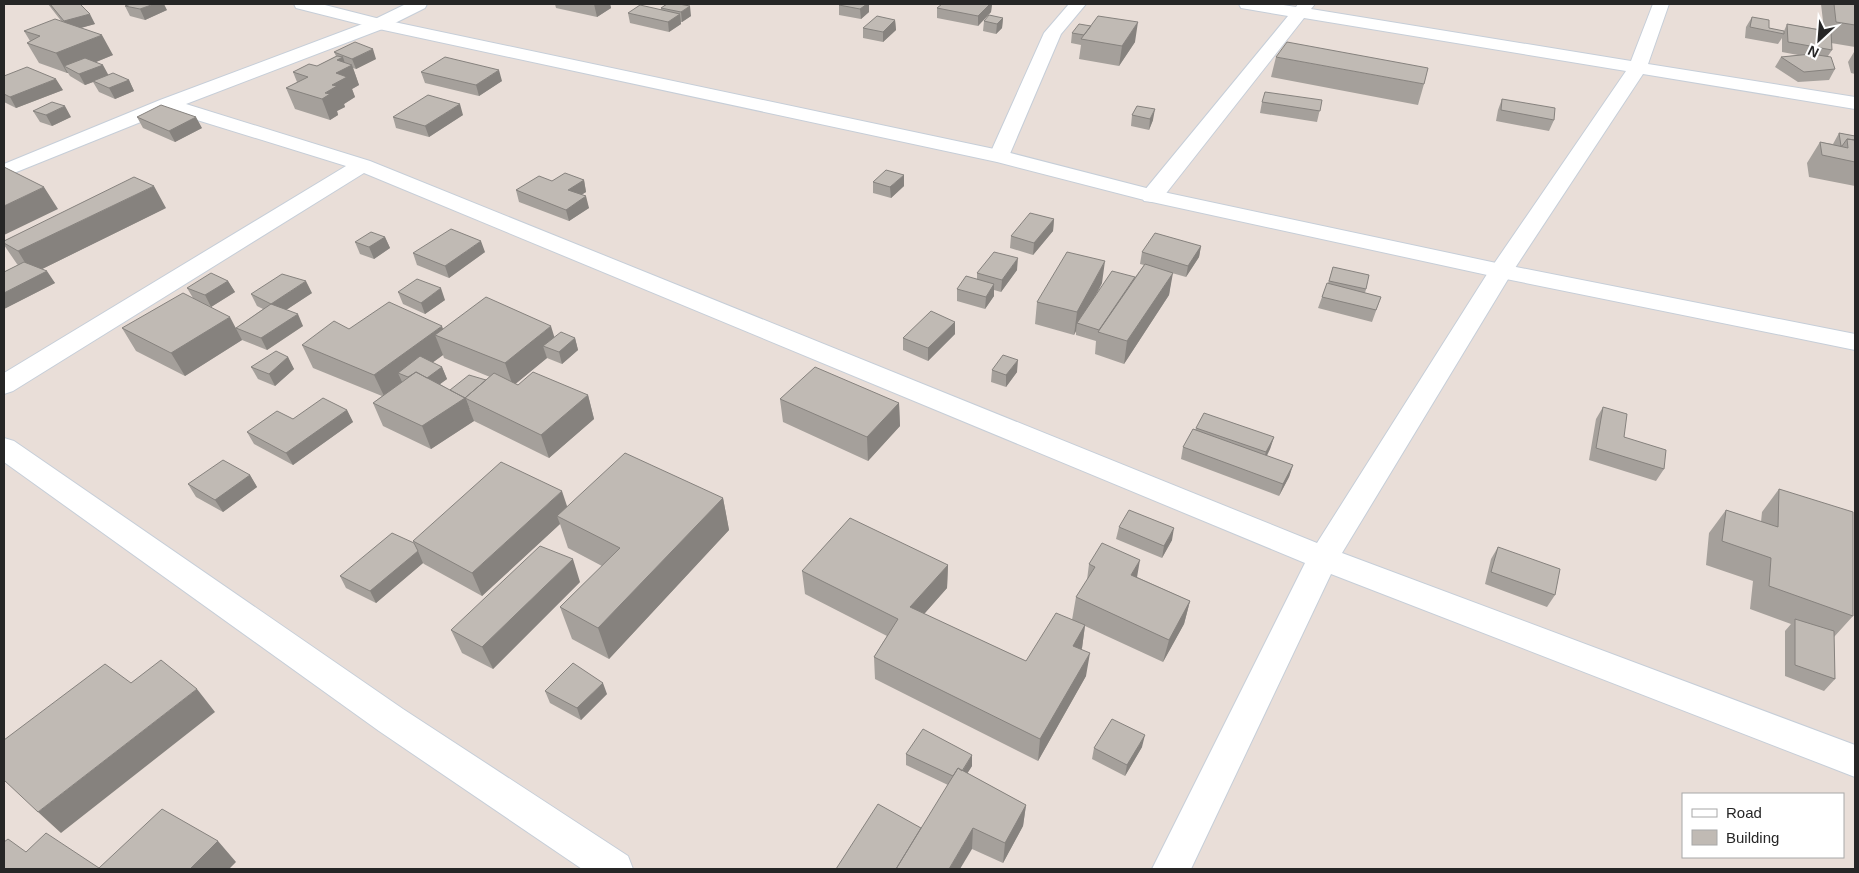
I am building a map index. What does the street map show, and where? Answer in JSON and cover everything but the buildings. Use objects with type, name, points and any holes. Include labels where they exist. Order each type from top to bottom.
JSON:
[{"type":"street","points":[[302,4],[379,24],[999,156],[1152,196],[1501,271],[1855,342]]},
{"type":"street","points":[[4,171],[166,104],[379,24],[419,4]]},
{"type":"street","points":[[999,156],[1052,34],[1078,4]]},
{"type":"street","points":[[1247,4],[1304,9],[1855,103]]},
{"type":"street","points":[[1171,869],[1323,558],[1501,271],[1638,67],[1661,4]]},
{"type":"street","points":[[1152,196],[1304,9]]},
{"type":"street","points":[[166,104],[363,166],[1323,558],[1855,761]]},
{"type":"street","points":[[4,384],[363,166]]},
{"type":"street","points":[[4,448],[391,720],[614,869]]}]
